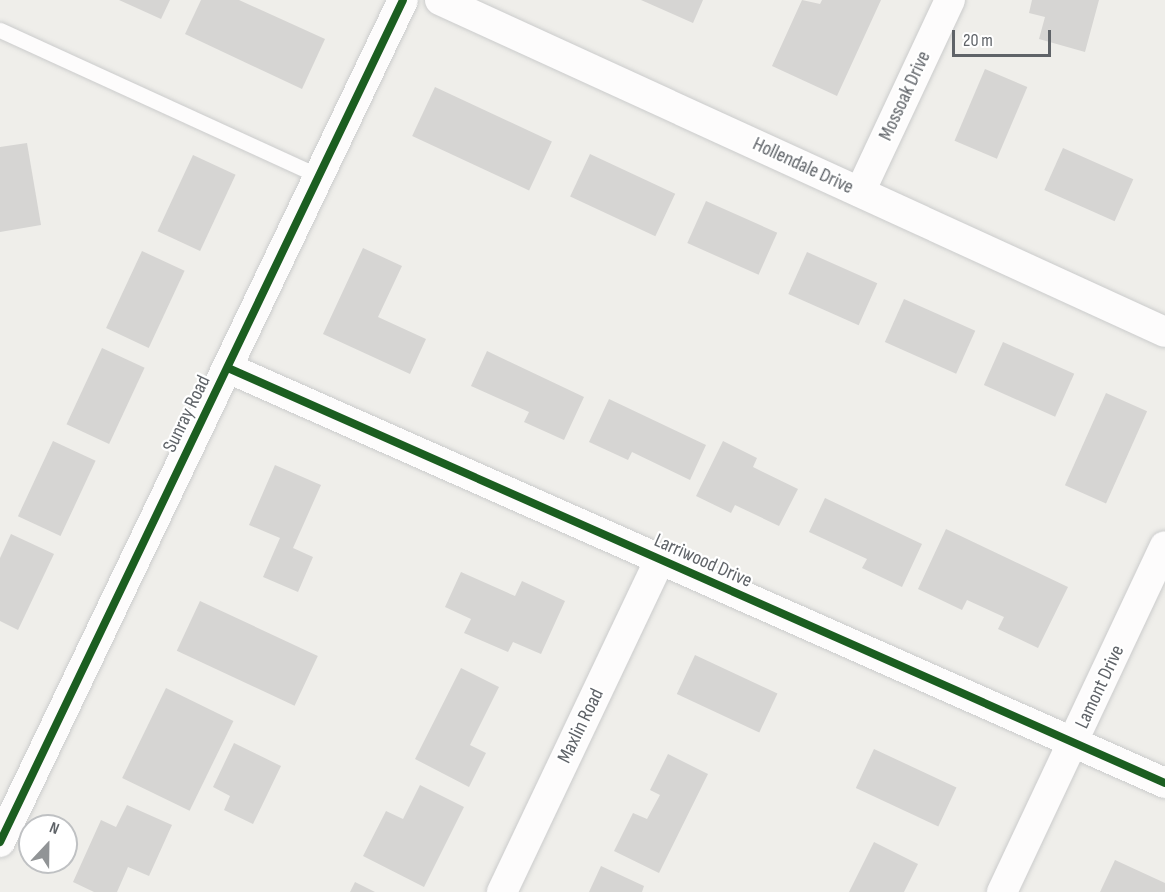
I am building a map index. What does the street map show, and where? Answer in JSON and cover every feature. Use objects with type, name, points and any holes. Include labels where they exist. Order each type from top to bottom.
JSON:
[{"type":"street","name":"Sunray Road","points":[[0,842],[403,0]]},
{"type":"street","name":"Hollendale Drive","points":[[440,0],[1165,332]]},
{"type":"street","name":"Mossoak Drive","points":[[860,192],[950,0]]},
{"type":"street","name":"Larriwood Drive","points":[[228,368],[1165,783]]},
{"type":"street","name":"Lamont Drive","points":[[1002,892],[1165,546]]},
{"type":"street","name":"Maxlin Road","points":[[502,892],[660,560]]},
{"type":"lane","points":[[0,30],[320,176]]},
{"type":"building","points":[[119,0],[170,0],[161,19]]},
{"type":"building","points":[[201,0],[239,0],[325,39],[302,89],[185,34]]},
{"type":"building","points":[[641,0],[703,0],[693,23]]},
{"type":"building","points":[[802,0],[820,4],[822,0],[881,0],[837,96],[772,66]]},
{"type":"building","points":[[1032,0],[1099,0],[1085,52],[1039,39],[1045,17],[1029,13]]},
{"type":"building","points":[[985,69],[1027,87],[997,159],[955,141]]},
{"type":"building","points":[[435,87],[552,142],[529,190],[412,136]]},
{"type":"building","points":[[27,143],[41,225],[0,232],[0,147]]},
{"type":"building","points":[[1063,148],[1133,179],[1115,221],[1044,190]]},
{"type":"building","points":[[590,154],[675,194],[655,236],[570,197]]},
{"type":"building","points":[[193,155],[236,175],[200,251],[158,231]]},
{"type":"building","points":[[706,201],[777,233],[759,275],[687,243]]},
{"type":"building","points":[[363,248],[402,266],[378,317],[426,339],[410,374],[323,334]]},
{"type":"building","points":[[142,251],[185,271],[149,348],[106,328]]},
{"type":"building","points":[[807,252],[877,283],[859,325],[788,294]]},
{"type":"building","points":[[904,299],[975,331],[956,374],[885,342]]},
{"type":"building","points":[[1003,342],[1074,374],[1055,417],[984,385]]},
{"type":"building","points":[[102,348],[145,368],[109,444],[67,424]]},
{"type":"building","points":[[487,351],[584,397],[564,440],[524,422],[529,412],[471,386]]},
{"type":"building","points":[[1106,393],[1147,411],[1106,504],[1065,485]]},
{"type":"building","points":[[609,399],[706,445],[690,480],[632,452],[628,460],[589,442]]},
{"type":"building","points":[[53,441],[96,461],[61,536],[18,516]]},
{"type":"building","points":[[723,441],[757,458],[753,467],[798,489],[779,526],[735,505],[731,513],[696,496]]},
{"type":"building","points":[[275,465],[321,485],[293,548],[313,557],[298,592],[263,577],[280,538],[249,525]]},
{"type":"building","points":[[825,498],[922,544],[902,587],[862,568],[867,559],[809,532]]},
{"type":"building","points":[[946,529],[1068,587],[1038,648],[998,629],[1004,617],[967,600],[962,610],[918,589]]},
{"type":"building","points":[[11,534],[54,554],[18,630],[0,621],[0,558]]},
{"type":"building","points":[[461,572],[515,596],[522,581],[565,601],[541,654],[513,642],[508,652],[464,633],[471,619],[445,607]]},
{"type":"building","points":[[200,601],[318,656],[295,706],[177,651]]},
{"type":"building","points":[[695,655],[777,693],[759,732],[677,694]]},
{"type":"building","points":[[461,668],[499,687],[470,745],[486,753],[469,787],[415,759]]},
{"type":"building","points":[[166,688],[233,721],[190,811],[122,778]]},
{"type":"building","points":[[234,743],[281,766],[253,824],[224,810],[230,796],[213,787]]},
{"type":"building","points":[[874,749],[956,787],[938,826],[856,788]]},
{"type":"building","points":[[668,754],[708,774],[659,873],[614,851],[633,813],[647,819],[660,795],[650,790]]},
{"type":"building","points":[[420,785],[464,807],[424,887],[363,856],[386,811],[403,819]]},
{"type":"building","points":[[127,805],[172,825],[149,876],[128,867],[117,892],[94,892],[73,882],[101,820],[116,827]]},
{"type":"building","points":[[874,842],[918,864],[904,892],[849,892]]},
{"type":"building","points":[[1115,860],[1165,883],[1165,892],[1100,892]]},
{"type":"building","points":[[601,866],[644,886],[642,892],[589,892]]},
{"type":"building","points":[[355,882],[375,892],[350,892]]},
{"type":"cycle path","points":[[0,842],[403,0]]},
{"type":"cycle path","points":[[228,368],[1165,783]]}]
